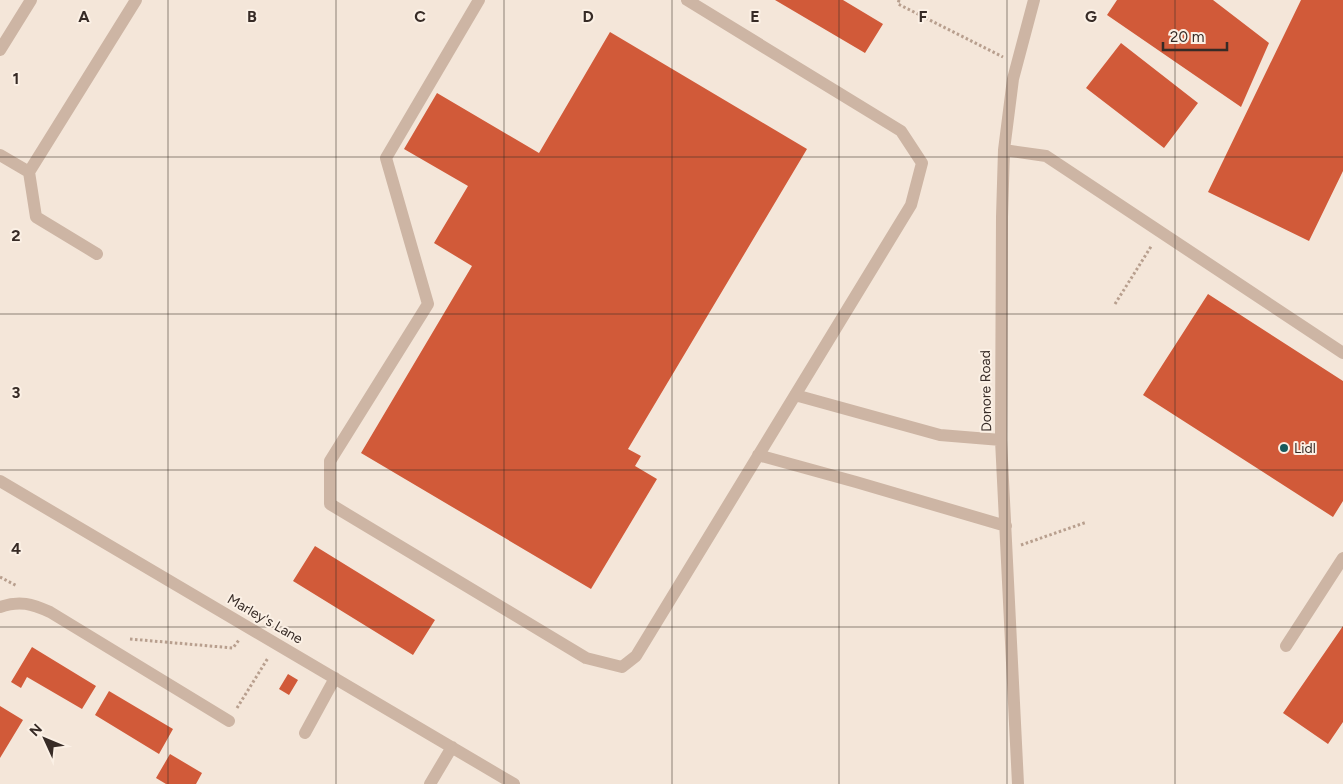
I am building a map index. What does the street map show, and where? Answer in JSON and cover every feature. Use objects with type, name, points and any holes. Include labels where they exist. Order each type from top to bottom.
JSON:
[{"type":"street","points":[[0,50],[31,0]]},
{"type":"street","points":[[97,254],[36,217],[29,172],[136,0]]},
{"type":"street","points":[[479,0],[386,158],[428,304],[330,461],[330,504],[586,658],[622,667],[636,656],[911,205],[922,163],[900,131],[687,0]]},
{"type":"street","name":"Donore Road","points":[[1018,784],[1001,440],[1000,332],[1004,150],[1013,79],[1034,0]]},
{"type":"street","points":[[1004,150],[1046,156],[1343,352]]},
{"type":"street","points":[[0,155],[29,172]]},
{"type":"street","points":[[795,395],[940,436],[1001,440]]},
{"type":"street","points":[[758,456],[856,482],[1006,526]]},
{"type":"street","name":"Marley's Lane","points":[[0,481],[514,784]]},
{"type":"street","points":[[1286,646],[1343,558]]},
{"type":"street","points":[[0,607],[12,603],[33,605],[50,612],[99,644],[229,721]]},
{"type":"street","points":[[305,733],[335,678]]},
{"type":"street","points":[[430,784],[452,747]]},
{"type":"path","points":[[897,1],[1017,64]]},
{"type":"path","points":[[1115,304],[1161,232]]},
{"type":"path","points":[[1007,550],[1086,522]]},
{"type":"path","points":[[99,644],[105,636],[168,644],[232,648],[250,628]]},
{"type":"path","points":[[229,721],[277,643]]},
{"type":"building","points":[[775,0],[843,0],[883,24],[865,53]]},
{"type":"building","points":[[1117,0],[1213,0],[1269,43],[1241,107],[1107,15]]},
{"type":"building","points":[[1301,0],[1343,0],[1343,171],[1309,241],[1208,192]]},
{"type":"building","points":[[610,32],[807,149],[628,449],[641,456],[635,466],[657,479],[591,589],[361,453],[472,266],[434,243],[468,186],[404,149],[437,93],[539,153]]},
{"type":"building","points":[[1121,43],[1198,103],[1164,148],[1086,88]]},
{"type":"building","name":"Lidl","points":[[1208,294],[1343,381],[1343,501],[1333,517],[1143,395]]},
{"type":"building","points":[[315,546],[435,620],[413,655],[293,581]]},
{"type":"building","points":[[1343,626],[1343,722],[1328,744],[1283,713]]},
{"type":"building","points":[[32,647],[96,686],[82,709],[27,677],[21,688],[11,682]]},
{"type":"building","points":[[288,674],[298,680],[289,695],[279,689]]},
{"type":"building","points":[[109,691],[173,729],[159,754],[95,715]]},
{"type":"building","points":[[0,706],[23,720],[0,758]]},
{"type":"building","points":[[170,754],[202,773],[196,784],[166,784],[156,778]]},
{"type":"place","name":"Lidl","points":[[1284,448]]}]
